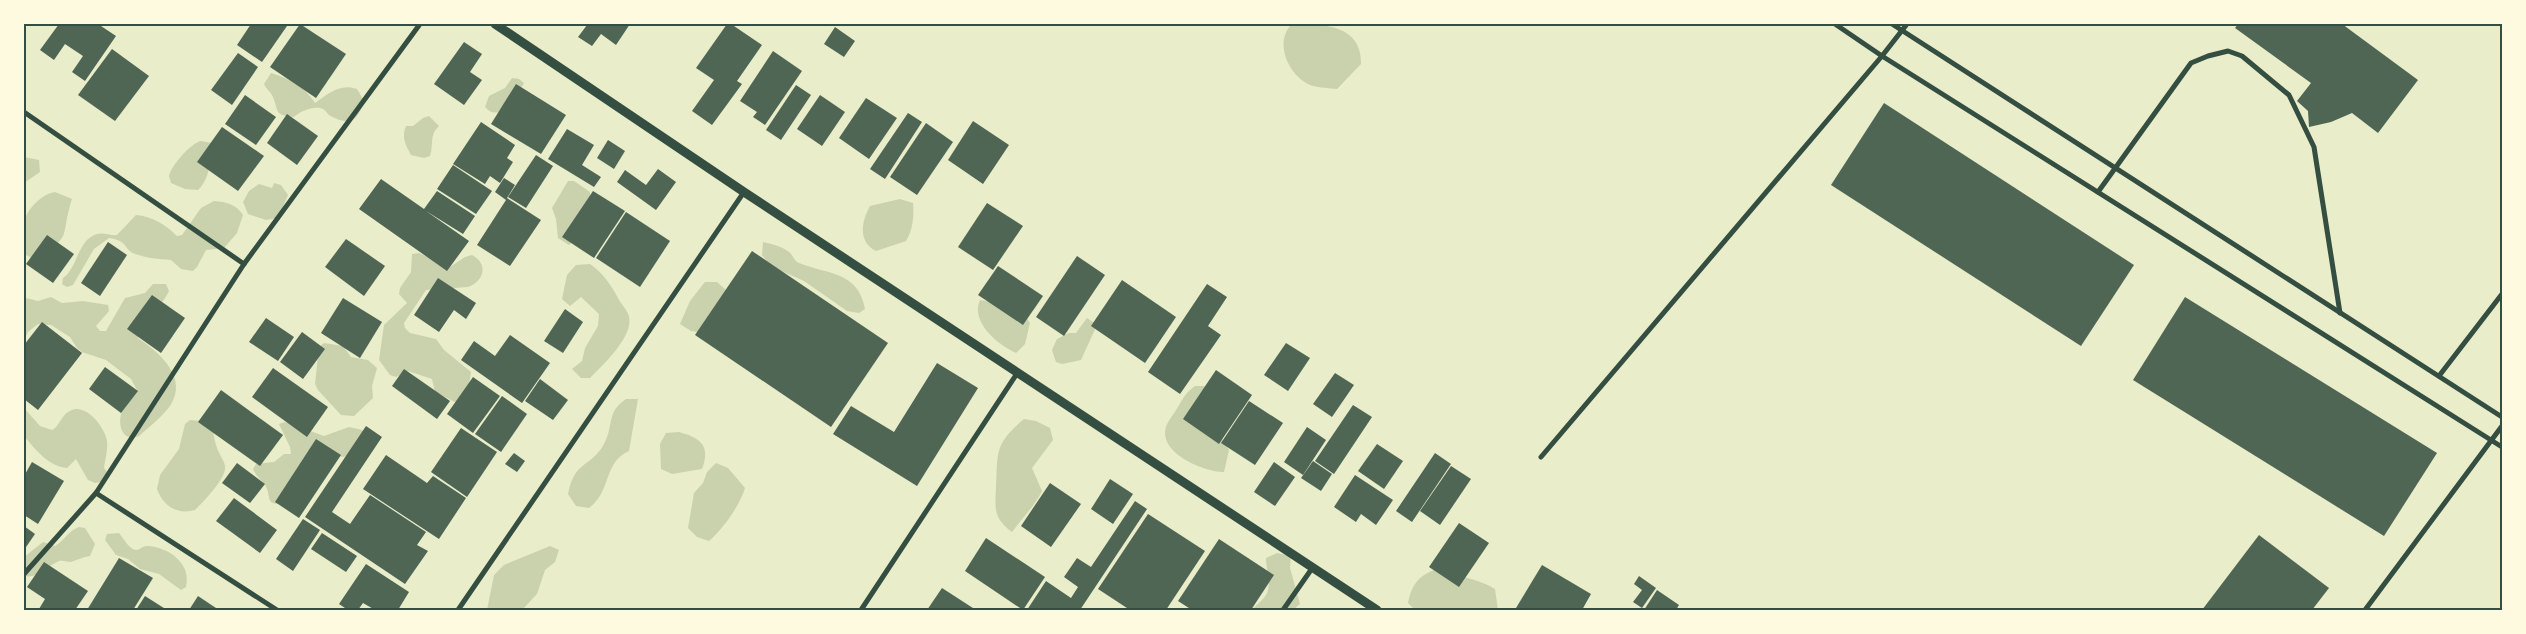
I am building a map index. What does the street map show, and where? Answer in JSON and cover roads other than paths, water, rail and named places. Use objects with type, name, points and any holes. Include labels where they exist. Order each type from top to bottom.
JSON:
[{"type":"street","points":[[24,574],[96,492],[244,264],[420,24]]},
{"type":"street","points":[[495,24],[744,192],[1377,610]]},
{"type":"street","points":[[1835,24],[1882,56],[2502,447]]},
{"type":"street","points":[[1892,24],[2502,417]]},
{"type":"street","points":[[1541,457],[1882,56],[1907,24]]},
{"type":"street","points":[[2098,192],[2117,169],[2191,63],[2228,51],[2242,56],[2289,95],[2314,147],[2340,312]]},
{"type":"street","points":[[24,112],[244,264]]},
{"type":"street","points":[[458,610],[744,192]]},
{"type":"street","points":[[2439,376],[2502,294]]},
{"type":"street","points":[[861,610],[1018,372]]},
{"type":"street","points":[[2365,610],[2502,426]]},
{"type":"street","points":[[96,492],[277,610]]},
{"type":"street","points":[[1283,610],[1313,567]]}]
